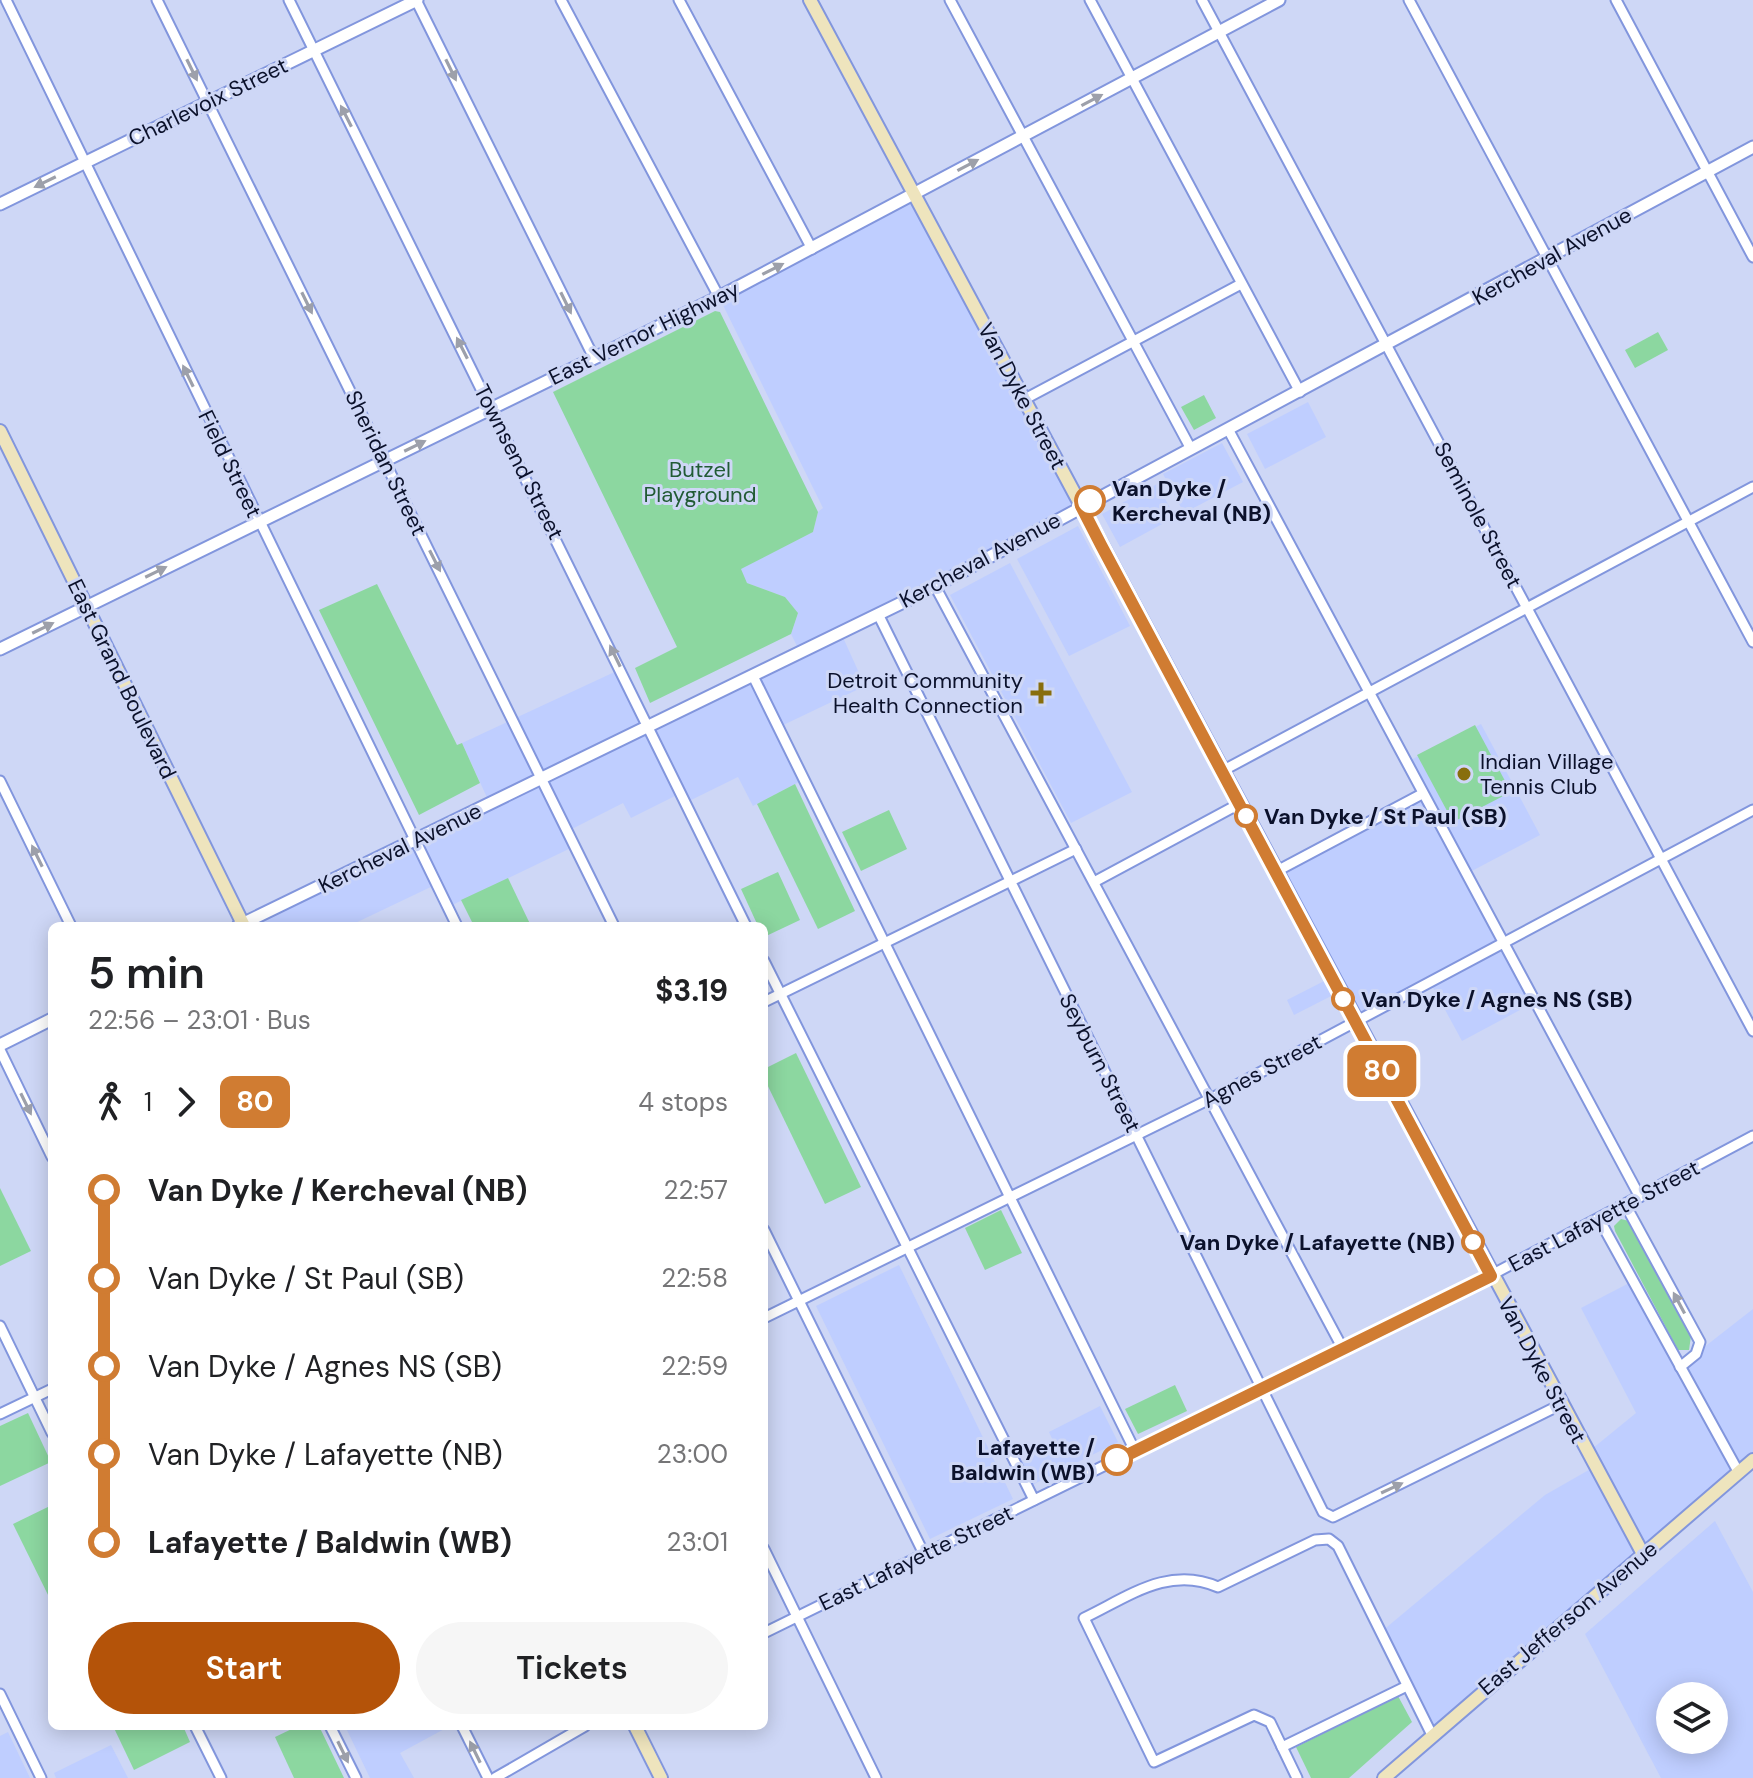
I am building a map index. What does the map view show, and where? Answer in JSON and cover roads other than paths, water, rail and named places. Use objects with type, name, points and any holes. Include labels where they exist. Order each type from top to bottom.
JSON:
[{"type":"main road","name":"Van Dyke Street","points":[[810,0],[1560,1405],[1643,1554]]},
{"type":"main road","name":"East Grand Boulevard","points":[[0,431],[240,922]]},
{"type":"main road","name":"East Jefferson Avenue","points":[[1384,1778],[1753,1460]]},
{"type":"main road","points":[[637,1730],[661,1778]]},
{"type":"street","name":"Field Street","points":[[6,0],[455,922]]},
{"type":"street","name":"Sheridan Street","points":[[157,0],[544,778],[612,922]]},
{"type":"street","name":"Townsend Street","points":[[289,0],[493,407],[744,922]]},
{"type":"street","name":"Charlevoix Street","points":[[0,204],[416,0]]},
{"type":"street","points":[[416,0],[594,358]]},
{"type":"street","points":[[561,0],[719,297]]},
{"type":"street","points":[[679,0],[812,249]]},
{"type":"street","points":[[950,0],[1191,449]]},
{"type":"street","points":[[1090,0],[1300,392]]},
{"type":"street","name":"Seminole Street","points":[[1202,0],[1753,1031]]},
{"type":"street","name":"East Vernor Highway","points":[[0,649],[719,297],[1279,0]]},
{"type":"street","points":[[1409,0],[1753,642]]},
{"type":"street","points":[[1616,0],[1753,257]]},
{"type":"street","name":"Kercheval Avenue","points":[[247,922],[935,586],[1753,147]]},
{"type":"street","points":[[1023,400],[1241,284]]},
{"type":"street","points":[[1228,429],[1640,1197]]},
{"type":"street","points":[[1222,771],[1753,487]]},
{"type":"street","points":[[935,586],[1343,1349]]},
{"type":"street","name":"Seyburn Street","points":[[878,614],[1008,882],[1323,1512],[1333,1517],[1560,1405]]},
{"type":"street","points":[[753,676],[1135,1451]]},
{"type":"street","points":[[0,781],[69,922]]},
{"type":"street","points":[[1275,872],[1422,794]]},
{"type":"street","points":[[1094,882],[1239,804]]},
{"type":"street","name":"Agnes Street","points":[[768,1316],[1210,1099],[1753,810]]},
{"type":"street","points":[[768,1000],[1076,849]]},
{"type":"street","points":[[768,969],[1034,1500]]},
{"type":"street","points":[[48,1021],[0,1048],[48,1149]]},
{"type":"street","name":"East Lafayette Street","points":[[768,1631],[1491,1276],[1753,1136]]},
{"type":"street","points":[[1626,1206],[1700,1342],[1696,1354],[1680,1367]]},
{"type":"street","points":[[1599,1219],[1739,1473]]},
{"type":"street","points":[[768,1238],[924,1554]]},
{"type":"street","points":[[0,1326],[48,1425]]},
{"type":"street","points":[[0,1414],[48,1391]]},
{"type":"street","points":[[1297,1778],[1270,1722],[1260,1715],[1244,1717],[1154,1762],[1084,1618],[1169,1579],[1199,1579],[1218,1587],[1315,1540],[1329,1539],[1338,1546],[1432,1735]]},
{"type":"street","points":[[768,1557],[876,1778]]},
{"type":"street","points":[[1282,1747],[1407,1686]]},
{"type":"street","points":[[0,1694],[41,1778]]},
{"type":"street","points":[[197,1730],[221,1778]]},
{"type":"street","points":[[332,1730],[356,1778]]},
{"type":"street","points":[[464,1730],[488,1778]]},
{"type":"street","points":[[495,1778],[578,1730]]},
{"type":"place","name":"Van Dyke / Kercheval (NB)","points":[[1090,501]]},
{"type":"place","name":"Detroit Community Health Connection","points":[[1041,693]]},
{"type":"place","name":"Indian Village Tennis Club","points":[[1464,774]]},
{"type":"place","name":"Van Dyke / St Paul (SB)","points":[[1246,816]]},
{"type":"place","name":"Van Dyke / Agnes NS (SB)","points":[[1343,999]]},
{"type":"place","name":"Van Dyke / Lafayette (NB)","points":[[1473,1242]]},
{"type":"place","name":"Lafayette / Baldwin (WB)","points":[[1117,1460]]},
{"type":"park label","name":"Butzel Playground","points":[[700,482]]}]
